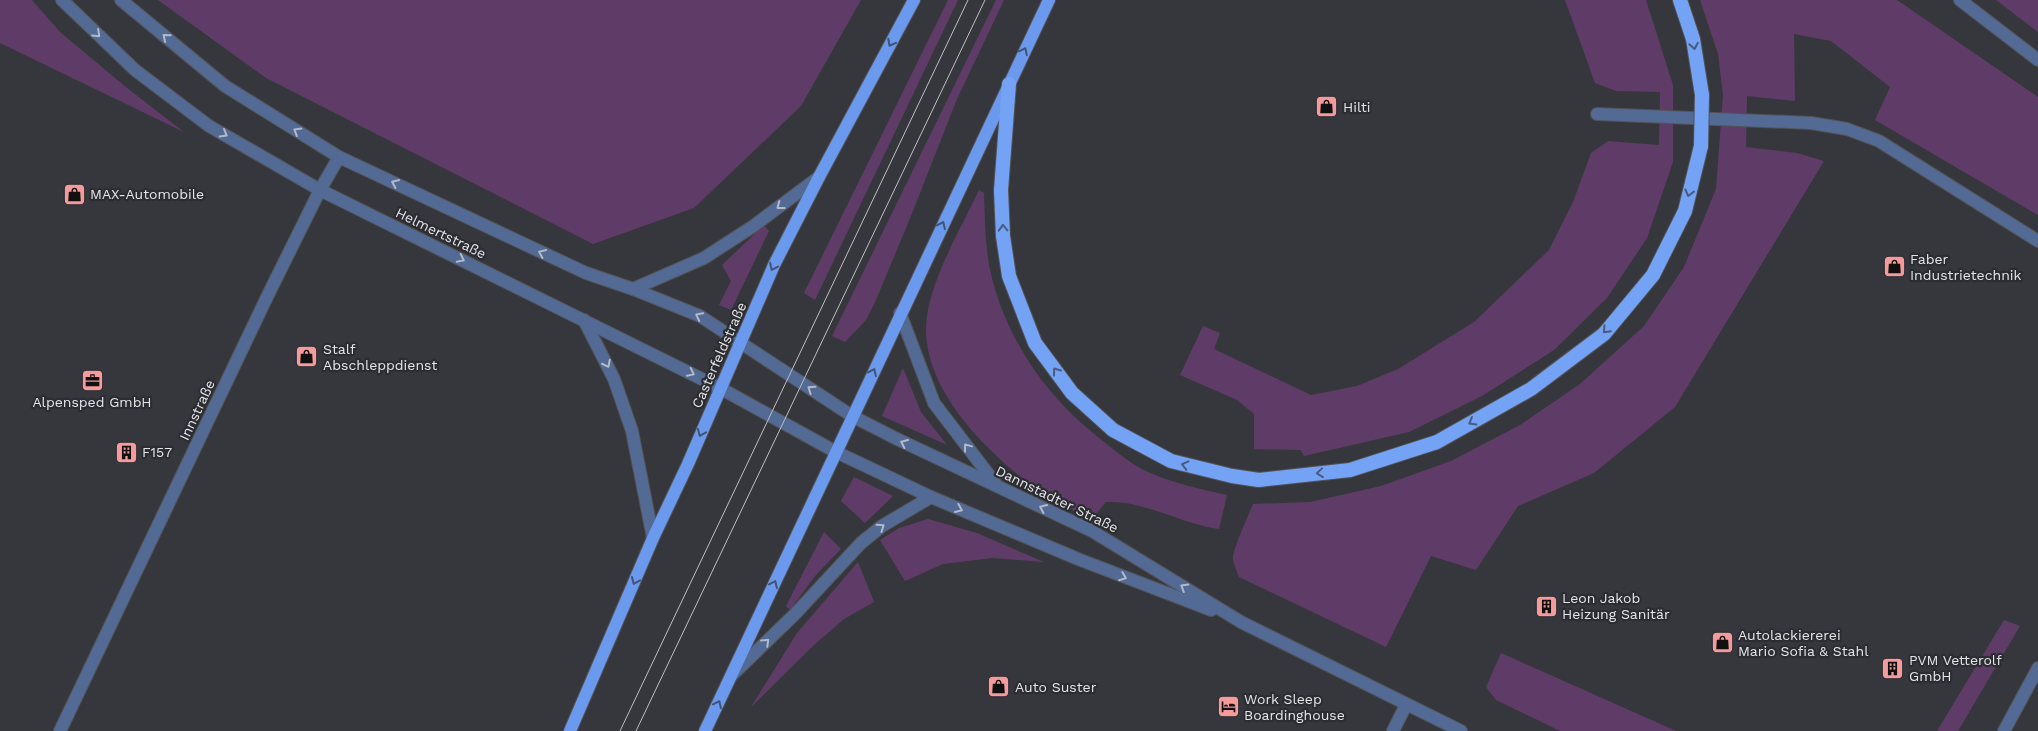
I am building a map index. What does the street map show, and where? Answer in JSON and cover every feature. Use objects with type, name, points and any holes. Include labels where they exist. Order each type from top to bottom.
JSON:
[{"type":"highway","points":[[1009,84],[1001,190],[1003,236],[1009,276],[1035,343],[1072,394],[1113,430],[1171,461],[1232,476],[1259,480],[1350,470],[1437,442],[1531,389],[1604,334],[1653,275],[1685,211],[1701,146],[1702,95],[1693,39],[1680,0]]},
{"type":"main road","name":"Casterfeldstraße","points":[[570,731],[774,264],[914,0]]},
{"type":"main road","points":[[705,731],[900,313],[1049,0]]},
{"type":"street","name":"Helmertstraße","points":[[62,0],[135,70],[209,126],[320,190],[720,388],[836,452]]},
{"type":"street","name":"Helmertstraße","points":[[121,0],[225,86],[339,157],[586,274],[633,289],[700,316],[852,416]]},
{"type":"street","points":[[1960,0],[2038,60]]},
{"type":"street","points":[[1597,114],[1811,123],[1847,129],[1879,141],[2038,241]]},
{"type":"street","name":"Innstraße","points":[[60,731],[320,190],[339,157]]},
{"type":"street","points":[[633,289],[704,258],[752,227],[819,177]]},
{"type":"street","points":[[900,313],[934,403],[996,486]]},
{"type":"street","points":[[584,320],[614,379],[632,432],[653,538]]},
{"type":"street","name":"Dannstadter Straße","points":[[852,416],[1092,531],[1241,622],[1461,731]]},
{"type":"street","name":"Dannstadter Straße","points":[[836,452],[931,497],[1078,559],[1241,622]]},
{"type":"street","points":[[732,676],[795,614],[861,543],[882,526],[931,497]]},
{"type":"street","points":[[2004,731],[2038,668]]},
{"type":"street","points":[[1393,731],[1406,705]]},
{"type":"shaded area","points":[[0,0],[32,0],[60,32],[127,88],[184,132],[0,43]]},
{"type":"shaded area","points":[[158,0],[861,0],[801,106],[694,208],[593,244],[266,78]]},
{"type":"shaded area","points":[[948,0],[958,0],[815,300],[804,293]]},
{"type":"shaded area","points":[[996,0],[1004,0],[957,99],[876,300],[866,320],[845,342],[832,336]]},
{"type":"shaded area","points":[[1565,0],[1646,0],[1673,85],[1673,162],[1647,238],[1607,298],[1554,350],[1482,396],[1409,432],[1304,456],[1301,450],[1254,449],[1254,414],[1237,400],[1180,375],[1203,326],[1220,333],[1214,349],[1311,395],[1357,386],[1398,369],[1474,322],[1549,250],[1573,202],[1591,153],[1608,141],[1659,145],[1660,92],[1616,91],[1595,83]]},
{"type":"shaded area","points":[[1700,0],[1897,0],[2038,97],[2038,215],[1875,120],[1890,87],[1831,41],[1794,34],[1795,101],[1747,96],[1746,147],[1797,153],[1824,161],[1675,407],[1594,473],[1518,506],[1476,570],[1431,556],[1386,647],[1239,577],[1233,561],[1233,555],[1253,504],[1310,502],[1381,486],[1451,461],[1520,425],[1580,384],[1644,326],[1684,267],[1716,189],[1723,95],[1718,54]]},
{"type":"shaded area","points":[[1996,0],[2038,0],[2038,32]]},
{"type":"shaded area","points":[[979,190],[984,193],[989,265],[995,290],[1004,315],[1028,361],[1043,382],[1078,420],[1135,465],[1167,479],[1227,495],[1219,529],[1148,508],[1120,502],[1106,502],[1091,520],[1035,488],[1016,473],[976,435],[959,414],[944,391],[933,366],[927,341],[927,316],[930,300],[941,268]]},
{"type":"shaded area","points":[[764,225],[769,231],[731,310],[719,305],[731,281],[722,265]]},
{"type":"shaded area","points":[[903,368],[921,412],[947,445],[882,416]]},
{"type":"shaded area","points":[[854,477],[893,496],[865,523],[841,501]]},
{"type":"shaded area","points":[[928,519],[977,533],[1044,562],[992,558],[943,564],[905,581],[880,540],[899,528]]},
{"type":"shaded area","points":[[824,532],[841,549],[815,576],[790,610],[786,606]]},
{"type":"shaded area","points":[[858,562],[874,602],[844,619],[814,645],[751,707],[797,633]]},
{"type":"shaded area","points":[[2004,620],[2020,626],[1958,731],[1937,731]]},
{"type":"shaded area","points":[[1501,653],[1676,731],[1560,731],[1496,700],[1486,687]]},
{"type":"tram line","points":[[620,731],[968,0]]},
{"type":"tram line","points":[[636,731],[985,0]]},
{"type":"place","name":"Hilti","points":[[1327,107]]},
{"type":"place","name":"MAX-Automobile","points":[[74,194]]},
{"type":"place","name":"Faber Industrietechnik","points":[[1894,267]]},
{"type":"place","name":"Stalf Abschleppdienst","points":[[307,357]]},
{"type":"place","name":"Alpensped GmbH","points":[[92,380]]},
{"type":"place","name":"F157","points":[[126,452]]},
{"type":"place","name":"Leon Jakob Heizung Sanitär","points":[[1546,606]]},
{"type":"place","name":"Autolackiererei Mario Sofia & Stahl","points":[[1722,643]]},
{"type":"place","name":"PVM Vetterolf GmbH","points":[[1893,668]]},
{"type":"place","name":"Auto Suster","points":[[999,687]]},
{"type":"place","name":"Work Sleep Boardinghouse","points":[[1228,707]]}]
